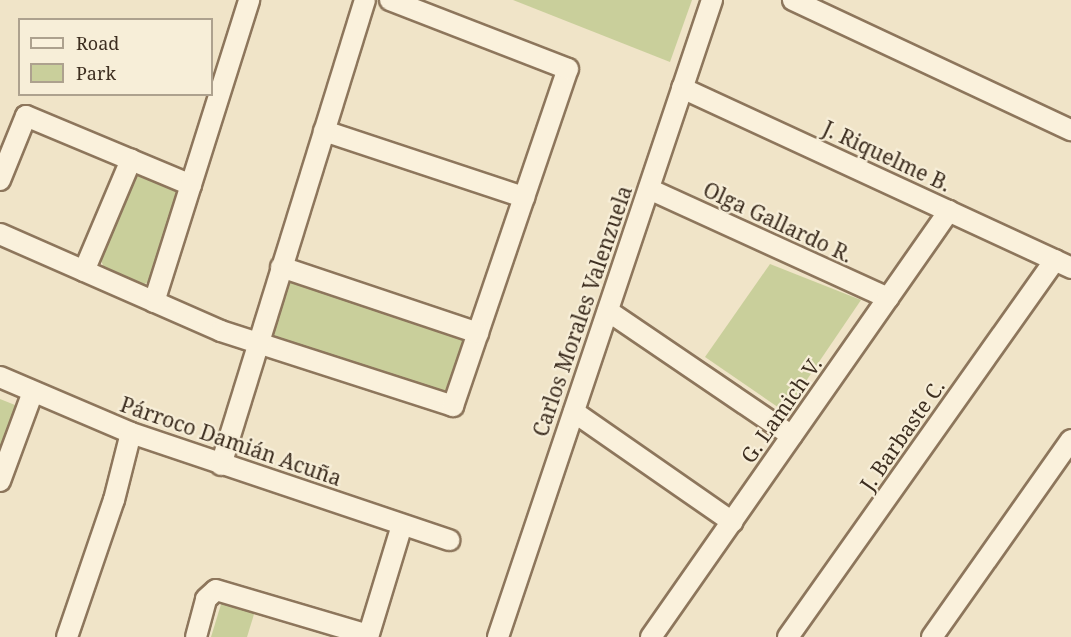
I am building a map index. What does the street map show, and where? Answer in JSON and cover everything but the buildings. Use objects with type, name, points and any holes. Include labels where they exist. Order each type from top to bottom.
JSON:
[{"type":"street","points":[[154,302],[249,0]]},
{"type":"street","points":[[221,465],[365,0]]},
{"type":"street","points":[[0,234],[154,302],[257,343],[453,406],[568,69],[390,0]]},
{"type":"street","name":"Carlos Morales Valenzuela","points":[[498,637],[712,0]]},
{"type":"street","points":[[793,0],[1071,130]]},
{"type":"street","name":"J. Riquelme B.","points":[[682,88],[1063,264]]},
{"type":"street","points":[[0,180],[26,116],[191,185]]},
{"type":"street","points":[[324,131],[524,197]]},
{"type":"street","points":[[84,271],[131,160]]},
{"type":"street","name":"Olga Gallardo R.","points":[[649,189],[888,298]]},
{"type":"street","name":"G. Lamich V.","points":[[651,637],[949,211]]},
{"type":"street","name":"J. Barbaste C.","points":[[788,637],[1063,264]]},
{"type":"street","points":[[281,267],[478,333]]},
{"type":"street","points":[[608,311],[792,436]]},
{"type":"street","name":"Párroco Damián Acuña","points":[[0,377],[131,433],[449,540]]},
{"type":"street","points":[[0,481],[33,392]]},
{"type":"street","points":[[574,412],[732,522]]},
{"type":"street","points":[[67,637],[114,500],[131,433]]},
{"type":"street","points":[[932,637],[1071,440]]},
{"type":"street","points":[[196,637],[208,595],[216,590],[368,636],[402,525]]},
{"type":"green space","points":[[513,0],[692,0],[670,62]]},
{"type":"green space","points":[[138,172],[176,188],[180,194],[153,279],[143,285],[104,268],[99,255],[132,174]]},
{"type":"green space","points":[[770,264],[861,300],[785,412],[705,357]]},
{"type":"green space","points":[[291,278],[466,335],[446,398],[271,341]]},
{"type":"green space","points":[[0,399],[20,407],[0,452]]},
{"type":"green space","points":[[222,601],[255,611],[247,637],[211,637]]}]
